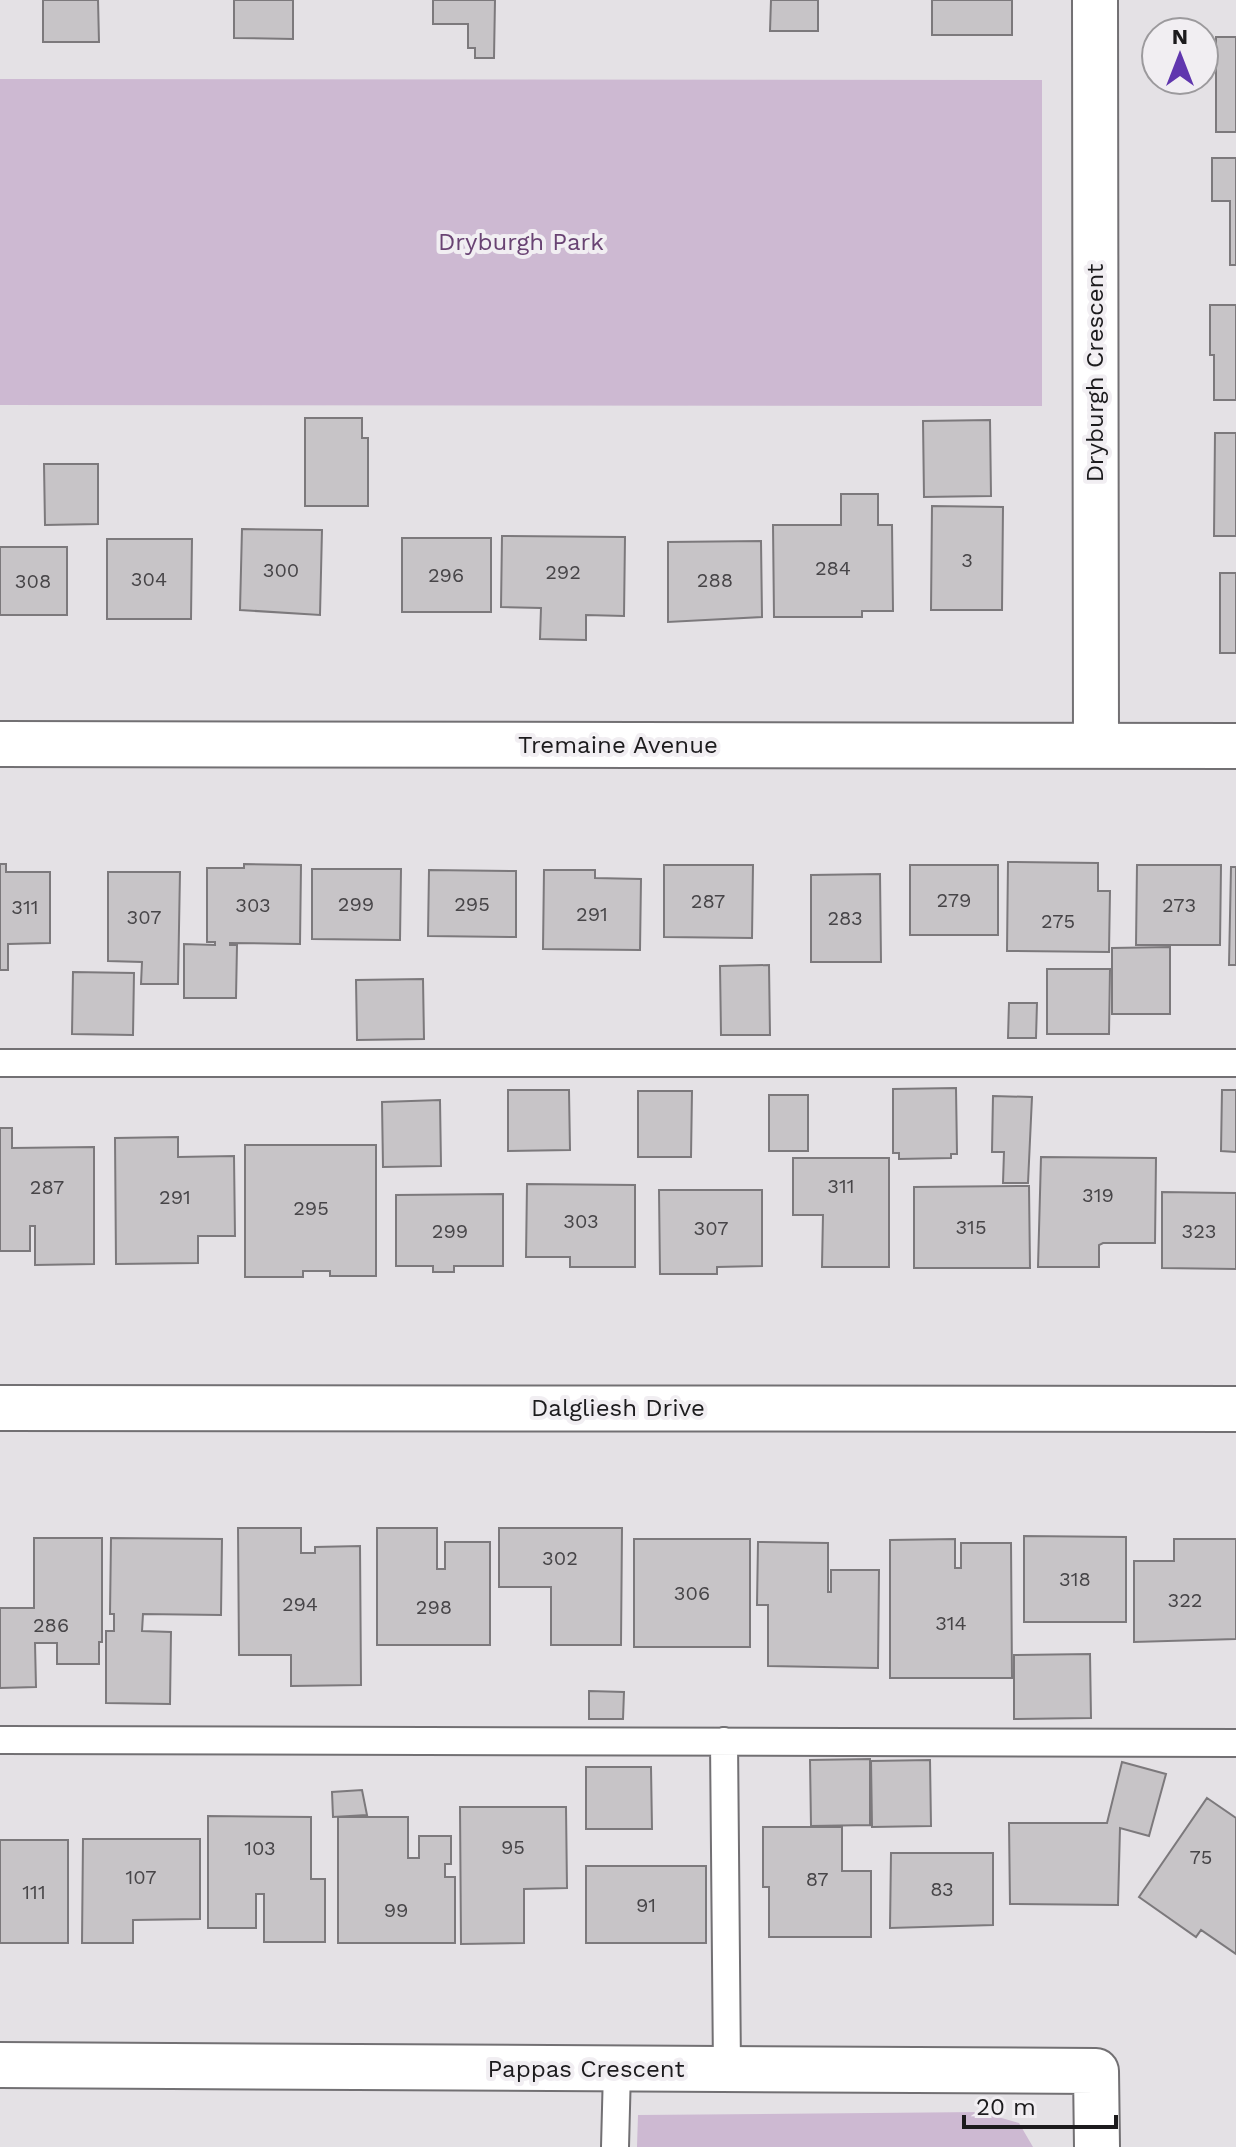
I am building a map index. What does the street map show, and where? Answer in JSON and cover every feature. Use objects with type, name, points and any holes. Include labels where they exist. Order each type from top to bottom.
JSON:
[{"type":"street","name":"Dryburgh Crescent","points":[[1095,0],[1096,746]]},
{"type":"street","name":"Tremaine Avenue","points":[[0,744],[1236,746]]},
{"type":"street","name":"Dalgliesh Drive","points":[[0,1408],[1236,1409]]},
{"type":"street","name":"Pappas Crescent","points":[[0,2065],[1096,2071],[1097,2147]]},
{"type":"lane","points":[[0,1063],[1236,1063]]},
{"type":"lane","points":[[0,1740],[1236,1743]]},
{"type":"lane","points":[[724,1741],[727,2070]]},
{"type":"lane","points":[[615,2147],[617,2070]]},
{"type":"green space","name":"Dryburgh Park","points":[[0,79],[1042,80],[1042,406],[0,405]]},
{"type":"green space","points":[[981,2112],[1019,2123],[1033,2147],[637,2147],[638,2115]]},
{"type":"building","points":[[43,0],[98,0],[99,42],[43,42]]},
{"type":"building","points":[[234,0],[293,0],[293,39],[234,38]]},
{"type":"building","points":[[433,0],[495,0],[494,58],[475,58],[475,48],[468,48],[468,24],[433,24]]},
{"type":"building","points":[[771,0],[818,0],[818,31],[770,31]]},
{"type":"building","points":[[932,0],[1012,0],[1012,35],[932,35]]},
{"type":"building","points":[[1220,37],[1236,37],[1236,132],[1216,132],[1216,96],[1220,96]]},
{"type":"building","points":[[1212,158],[1236,158],[1236,265],[1230,265],[1230,201],[1212,201]]},
{"type":"building","points":[[1210,305],[1236,305],[1236,400],[1214,400]]},
{"type":"building","points":[[305,418],[362,418],[362,438],[368,438],[368,506],[305,506]]},
{"type":"building","points":[[990,420],[991,496],[924,497],[923,421]]},
{"type":"building","points":[[1215,433],[1236,433],[1236,536],[1214,536]]},
{"type":"building","points":[[44,464],[98,464],[98,524],[45,525]]},
{"type":"building","points":[[841,494],[878,494],[878,525],[892,525],[893,611],[862,611],[862,617],[774,617],[773,525],[841,525]]},
{"type":"building","points":[[932,506],[1003,507],[1002,610],[931,610]]},
{"type":"building","points":[[242,529],[322,530],[320,615],[240,610]]},
{"type":"building","points":[[502,536],[625,537],[624,616],[586,615],[586,640],[540,639],[541,608],[501,607]]},
{"type":"building","points":[[402,538],[491,538],[491,612],[402,612]]},
{"type":"building","points":[[107,539],[192,539],[191,619],[107,619]]},
{"type":"building","points":[[761,541],[762,617],[668,622],[668,542]]},
{"type":"building","points":[[0,547],[67,547],[67,615],[0,615]]},
{"type":"building","points":[[1220,573],[1236,573],[1236,653],[1220,653]]},
{"type":"building","points":[[1008,862],[1098,863],[1098,891],[1110,891],[1109,952],[1007,951]]},
{"type":"building","points":[[0,864],[6,864],[6,872],[50,872],[50,943],[8,944],[8,970],[0,970]]},
{"type":"building","points":[[244,864],[301,865],[300,944],[230,943],[237,945],[236,998],[184,998],[184,944],[215,945],[215,942],[207,942],[207,868],[244,868]]},
{"type":"building","points":[[664,865],[753,865],[752,938],[664,937]]},
{"type":"building","points":[[910,865],[998,865],[998,935],[910,935]]},
{"type":"building","points":[[1137,865],[1221,865],[1220,945],[1136,945]]},
{"type":"building","points":[[1231,867],[1236,867],[1236,965],[1229,965]]},
{"type":"building","points":[[312,869],[401,869],[400,940],[312,939]]},
{"type":"building","points":[[429,870],[516,871],[516,937],[428,936]]},
{"type":"building","points":[[544,870],[595,870],[595,878],[641,879],[640,950],[543,949]]},
{"type":"building","points":[[108,872],[180,872],[178,984],[141,984],[142,962],[108,961]]},
{"type":"building","points":[[880,874],[881,962],[811,962],[811,875]]},
{"type":"building","points":[[1170,947],[1170,1014],[1112,1014],[1112,948]]},
{"type":"building","points":[[769,965],[770,1035],[721,1035],[720,966]]},
{"type":"building","points":[[1047,969],[1110,969],[1109,1034],[1047,1034]]},
{"type":"building","points":[[73,972],[134,973],[133,1035],[72,1034]]},
{"type":"building","points":[[423,979],[424,1039],[357,1040],[356,980]]},
{"type":"building","points":[[1009,1003],[1037,1003],[1036,1038],[1008,1038]]},
{"type":"building","points":[[956,1088],[957,1154],[951,1154],[951,1158],[899,1159],[899,1153],[893,1153],[893,1089]]},
{"type":"building","points":[[508,1090],[569,1090],[570,1150],[508,1151]]},
{"type":"building","points":[[1222,1090],[1236,1090],[1236,1152],[1221,1151]]},
{"type":"building","points":[[638,1091],[692,1091],[691,1157],[638,1157]]},
{"type":"building","points":[[769,1095],[808,1095],[808,1151],[769,1151]]},
{"type":"building","points":[[993,1096],[1032,1097],[1028,1183],[1003,1183],[1004,1152],[992,1152]]},
{"type":"building","points":[[440,1100],[441,1166],[383,1167],[382,1102]]},
{"type":"building","points":[[0,1128],[12,1128],[12,1148],[94,1147],[94,1264],[35,1265],[35,1226],[30,1226],[30,1251],[0,1251]]},
{"type":"building","points":[[178,1137],[178,1157],[234,1156],[235,1236],[198,1236],[198,1263],[116,1264],[115,1138]]},
{"type":"building","points":[[245,1145],[376,1145],[376,1276],[330,1276],[330,1271],[303,1271],[303,1277],[245,1277]]},
{"type":"building","points":[[1041,1157],[1156,1158],[1155,1243],[1103,1243],[1099,1245],[1099,1267],[1038,1267]]},
{"type":"building","points":[[793,1158],[889,1158],[889,1267],[822,1267],[823,1215],[793,1215]]},
{"type":"building","points":[[527,1184],[635,1185],[635,1267],[570,1267],[570,1257],[526,1257]]},
{"type":"building","points":[[1029,1186],[1030,1268],[914,1268],[914,1187]]},
{"type":"building","points":[[659,1190],[762,1190],[762,1266],[717,1267],[717,1274],[660,1274]]},
{"type":"building","points":[[1162,1192],[1236,1193],[1236,1269],[1162,1268]]},
{"type":"building","points":[[503,1194],[503,1266],[454,1266],[454,1272],[433,1272],[433,1266],[396,1266],[396,1195]]},
{"type":"building","points":[[238,1528],[301,1528],[301,1553],[315,1553],[315,1547],[360,1546],[361,1685],[291,1686],[291,1655],[239,1655]]},
{"type":"building","points":[[377,1528],[437,1528],[437,1569],[445,1569],[445,1542],[490,1542],[490,1645],[377,1645]]},
{"type":"building","points":[[499,1528],[622,1528],[621,1645],[551,1645],[551,1587],[499,1587]]},
{"type":"building","points":[[1024,1536],[1126,1537],[1126,1622],[1024,1622]]},
{"type":"building","points":[[34,1538],[102,1538],[102,1642],[99,1642],[99,1664],[57,1664],[57,1643],[35,1643],[36,1687],[0,1688],[0,1608],[34,1608]]},
{"type":"building","points":[[111,1538],[222,1539],[221,1615],[143,1614],[142,1631],[171,1632],[170,1704],[106,1703],[106,1631],[114,1631],[114,1614],[110,1614]]},
{"type":"building","points":[[634,1539],[750,1539],[750,1647],[634,1647]]},
{"type":"building","points":[[955,1539],[955,1568],[961,1568],[961,1543],[1011,1543],[1012,1678],[890,1678],[890,1540]]},
{"type":"building","points":[[1174,1539],[1236,1539],[1236,1639],[1134,1642],[1134,1561],[1174,1561]]},
{"type":"building","points":[[758,1542],[828,1543],[828,1592],[831,1592],[831,1570],[879,1570],[878,1668],[768,1666],[768,1605],[757,1605]]},
{"type":"building","points":[[1090,1654],[1091,1718],[1014,1719],[1014,1655]]},
{"type":"building","points":[[589,1691],[624,1692],[623,1719],[589,1719]]},
{"type":"building","points":[[870,1759],[870,1825],[811,1826],[810,1760]]},
{"type":"building","points":[[930,1760],[931,1826],[872,1827],[871,1761]]},
{"type":"building","points":[[1122,1762],[1166,1774],[1149,1836],[1120,1828],[1118,1905],[1010,1904],[1009,1823],[1107,1823]]},
{"type":"building","points":[[586,1767],[651,1767],[652,1829],[586,1829]]},
{"type":"building","points":[[362,1790],[367,1815],[333,1817],[332,1792]]},
{"type":"building","points":[[1207,1798],[1236,1818],[1236,1954],[1201,1930],[1196,1937],[1139,1897]]},
{"type":"building","points":[[460,1807],[566,1807],[567,1888],[524,1889],[524,1943],[461,1944]]},
{"type":"building","points":[[208,1816],[311,1817],[311,1879],[325,1879],[325,1942],[264,1942],[264,1894],[256,1894],[256,1928],[208,1928]]},
{"type":"building","points":[[338,1817],[408,1817],[408,1858],[419,1858],[419,1836],[451,1836],[451,1864],[445,1864],[445,1877],[455,1877],[455,1943],[338,1943]]},
{"type":"building","points":[[763,1827],[842,1827],[842,1871],[871,1871],[871,1937],[769,1937],[769,1887],[763,1887]]},
{"type":"building","points":[[83,1839],[200,1839],[200,1919],[133,1920],[133,1943],[82,1943]]},
{"type":"building","points":[[0,1840],[68,1840],[68,1943],[0,1943]]},
{"type":"building","points":[[891,1853],[993,1853],[993,1925],[890,1928]]},
{"type":"building","points":[[586,1866],[706,1866],[706,1943],[586,1943]]}]
